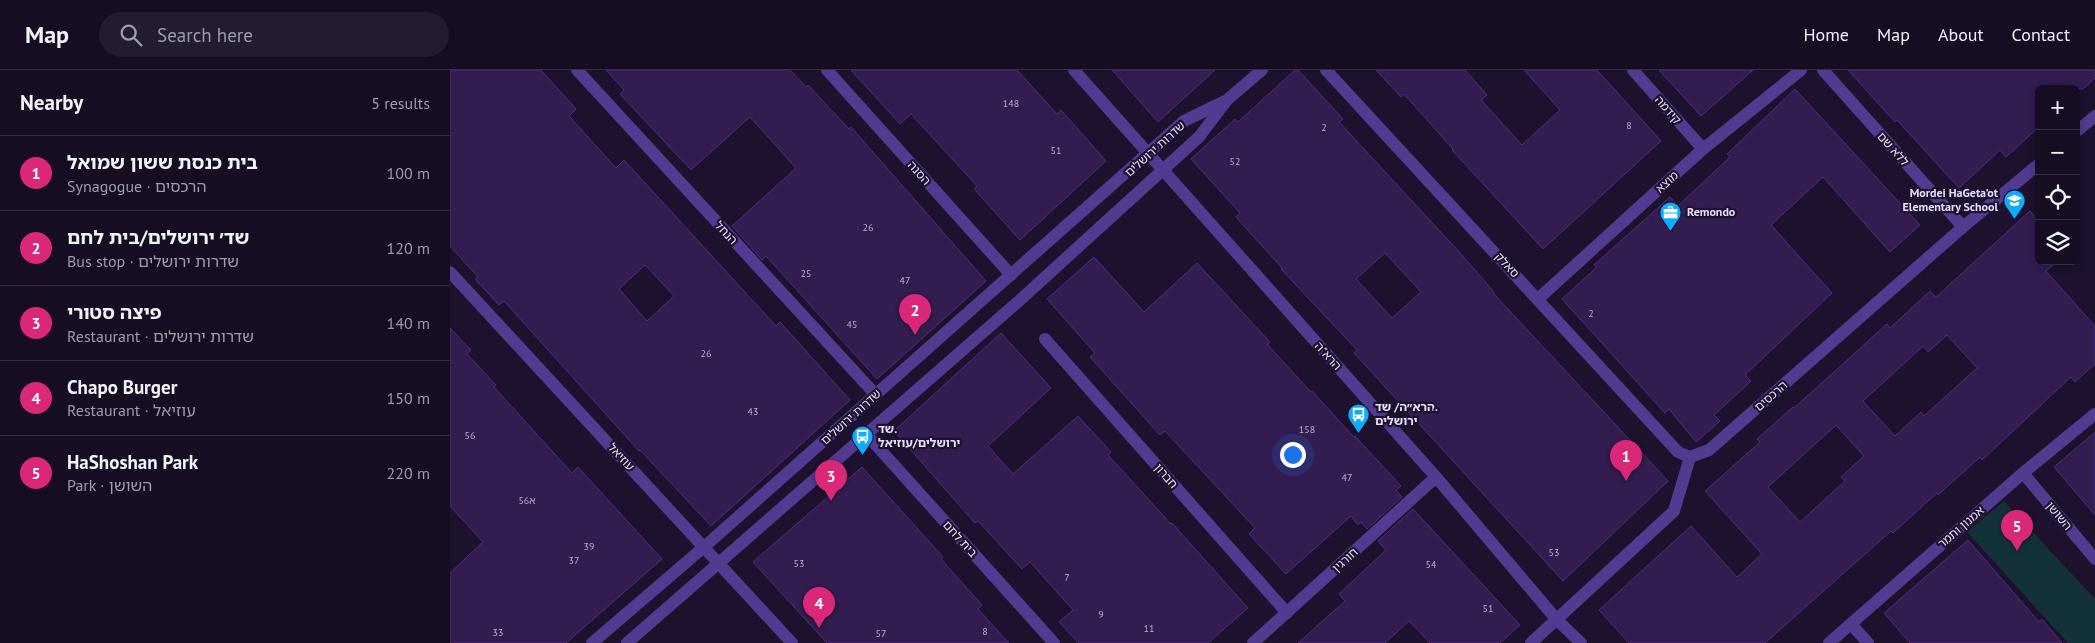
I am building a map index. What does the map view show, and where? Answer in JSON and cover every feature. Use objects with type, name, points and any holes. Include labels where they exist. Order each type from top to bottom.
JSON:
[{"type":"street","name":"הנחל","points":[[577,70],[876,395]]},
{"type":"street","name":"הסנה","points":[[827,70],[1011,275]]},
{"type":"street","name":"הרא\"ה","points":[[1074,70],[1436,477],[1558,620],[1581,643]]},
{"type":"street","points":[[1227,100],[1262,70]]},
{"type":"street","name":"סאלק","points":[[1326,70],[1678,452],[1690,456]]},
{"type":"street","name":"קידמה","points":[[1633,70],[1703,149]]},
{"type":"street","name":"מוצא","points":[[1538,299],[1703,149],[1801,70]]},
{"type":"street","name":"ללא שם","points":[[1823,70],[1964,227]]},
{"type":"street","name":"שדרות ירושלים","points":[[592,643],[704,547],[1150,154],[1184,121],[1227,100]]},
{"type":"street","name":"שדרות ירושלים","points":[[628,643],[866,435],[1199,137],[1227,100]]},
{"type":"street","points":[[2078,130],[2095,116]]},
{"type":"street","name":"הרכסים","points":[[1690,456],[1709,450],[2035,167]]},
{"type":"street","name":"עוזיאל","points":[[450,272],[792,643]]},
{"type":"street","name":"חברון","points":[[1045,339],[1287,614]]},
{"type":"street","name":"אמנון ותמר","points":[[1829,643],[2023,473],[2095,414]]},
{"type":"street","name":"בית לחם","points":[[866,435],[1054,643]]},
{"type":"street","points":[[1531,643],[1674,511],[1690,456]]},
{"type":"street","name":"השושן","points":[[2023,473],[2095,558]]},
{"type":"street","name":"חורגין","points":[[1253,643],[1436,477]]},
{"type":"street","points":[[1851,624],[1868,643]]},
{"type":"green space","points":[[2004,501],[2095,599],[2095,643],[2068,643],[1967,532]]},
{"type":"building","points":[[450,70],[541,70],[576,109],[569,116],[616,168],[624,160],[776,326],[780,322],[850,400],[711,526],[639,451],[504,301],[499,305],[475,279],[478,277],[450,246]],"holes":[[[645,265],[674,296],[647,321],[619,289]]]},
{"type":"building","points":[[606,70],[790,70],[806,87],[808,85],[849,129],[851,127],[986,281],[877,379],[766,256],[762,260],[732,226],[796,168],[750,117],[691,170],[620,94],[624,90]]},
{"type":"building","points":[[851,70],[1017,70],[1057,114],[1061,110],[1106,161],[1020,240],[974,189],[977,186],[911,114],[900,124]]},
{"type":"building","points":[[1112,70],[1215,70],[1158,122]]},
{"type":"building","points":[[1295,70],[1298,70],[1343,119],[1339,122],[1461,254],[1493,293],[1668,481],[1563,581],[1354,353],[1357,350],[1281,269],[1236,217],[1240,213],[1191,159],[1235,119],[1238,122]],"holes":[[[1385,253],[1421,292],[1392,318],[1356,279]]]},
{"type":"building","points":[[1376,70],[1465,70],[1487,95],[1481,100],[1522,145],[1560,110],[1524,70],[1597,70],[1661,141],[1543,249],[1452,150],[1404,94],[1401,97]]},
{"type":"building","points":[[1659,70],[1753,70],[1701,116]]},
{"type":"building","points":[[1848,70],[2095,70],[2095,78],[2083,89],[2080,89],[2080,85],[2035,85],[2035,131],[2006,157],[2000,150],[1959,188],[1897,120],[1895,122]]},
{"type":"building","points":[[1795,89],[1920,225],[1890,252],[1823,177],[1771,225],[1832,293],[1745,375],[1751,381],[1714,415],[1720,421],[1696,442],[1669,409],[1665,413],[1562,299],[1597,267],[1594,265],[1670,197],[1678,206],[1730,157],[1727,154]]},
{"type":"building","points":[[2030,211],[2035,217],[2035,265],[2053,265],[2046,271],[2095,326],[2095,364],[2075,382],[2071,377],[1982,460],[1980,457],[1893,533],[1891,531],[1765,643],[1629,643],[1599,610],[1691,526],[1737,577],[1762,554],[1705,491],[1760,442],[1757,439],[1793,407],[1887,324],[1890,328],[1930,291],[1936,297]],"holes":[[[1947,335],[1977,368],[1924,416],[1921,412],[1895,436],[1863,401],[1923,346],[1928,352]],[[1836,425],[1864,456],[1841,477],[1845,481],[1800,522],[1768,487]]]},
{"type":"building","points":[[1094,257],[1144,312],[1197,263],[1270,342],[1267,344],[1401,486],[1396,490],[1402,497],[1367,529],[1361,522],[1358,525],[1351,516],[1286,574],[1249,534],[1255,528],[1165,431],[1160,435],[1090,357],[1095,353],[1047,299]]},
{"type":"building","points":[[450,328],[471,350],[467,354],[496,385],[494,387],[572,473],[578,467],[662,559],[566,643],[450,643],[450,573],[483,542],[450,506]]},
{"type":"building","points":[[1001,333],[1051,388],[988,446],[1013,474],[1078,416],[1111,452],[1108,455],[1248,608],[1208,643],[1079,643],[1059,622],[1073,610],[1030,562],[1022,569],[978,521],[975,523],[894,431]]},
{"type":"building","points":[[2095,432],[2095,515],[2054,467]]},
{"type":"building","points":[[862,467],[943,557],[941,559],[982,605],[978,609],[1009,643],[827,643],[753,562]]},
{"type":"building","points":[[1413,509],[1520,625],[1500,643],[1430,643],[1409,621],[1385,643],[1298,643],[1345,601],[1339,594],[1386,550],[1378,541]]},
{"type":"building","points":[[1968,540],[2039,622],[2042,619],[2062,643],[1910,643],[1884,613]]},
{"type":"place","name":"Mordei HaGeta'ot Elementary School","points":[[2014,219]]},
{"type":"place","name":"Remondo","points":[[1671,231]]},
{"type":"place","name":"שד׳ ירושלים/בית לחם","points":[[915,335]]},
{"type":"place","name":"הרא״ה/ שד. ירושלים","points":[[1359,433]]},
{"type":"place","name":"שד. ירושלים/עוזיאל","points":[[862,455]]},
{"type":"place","name":"בית כנסת ששון שמואל","points":[[1626,481]]},
{"type":"place","name":"פיצה סטורי","points":[[831,501]]},
{"type":"place","name":"HaShoshan Park","points":[[2017,551]]},
{"type":"place","name":"Chapo Burger","points":[[819,628]]}]
